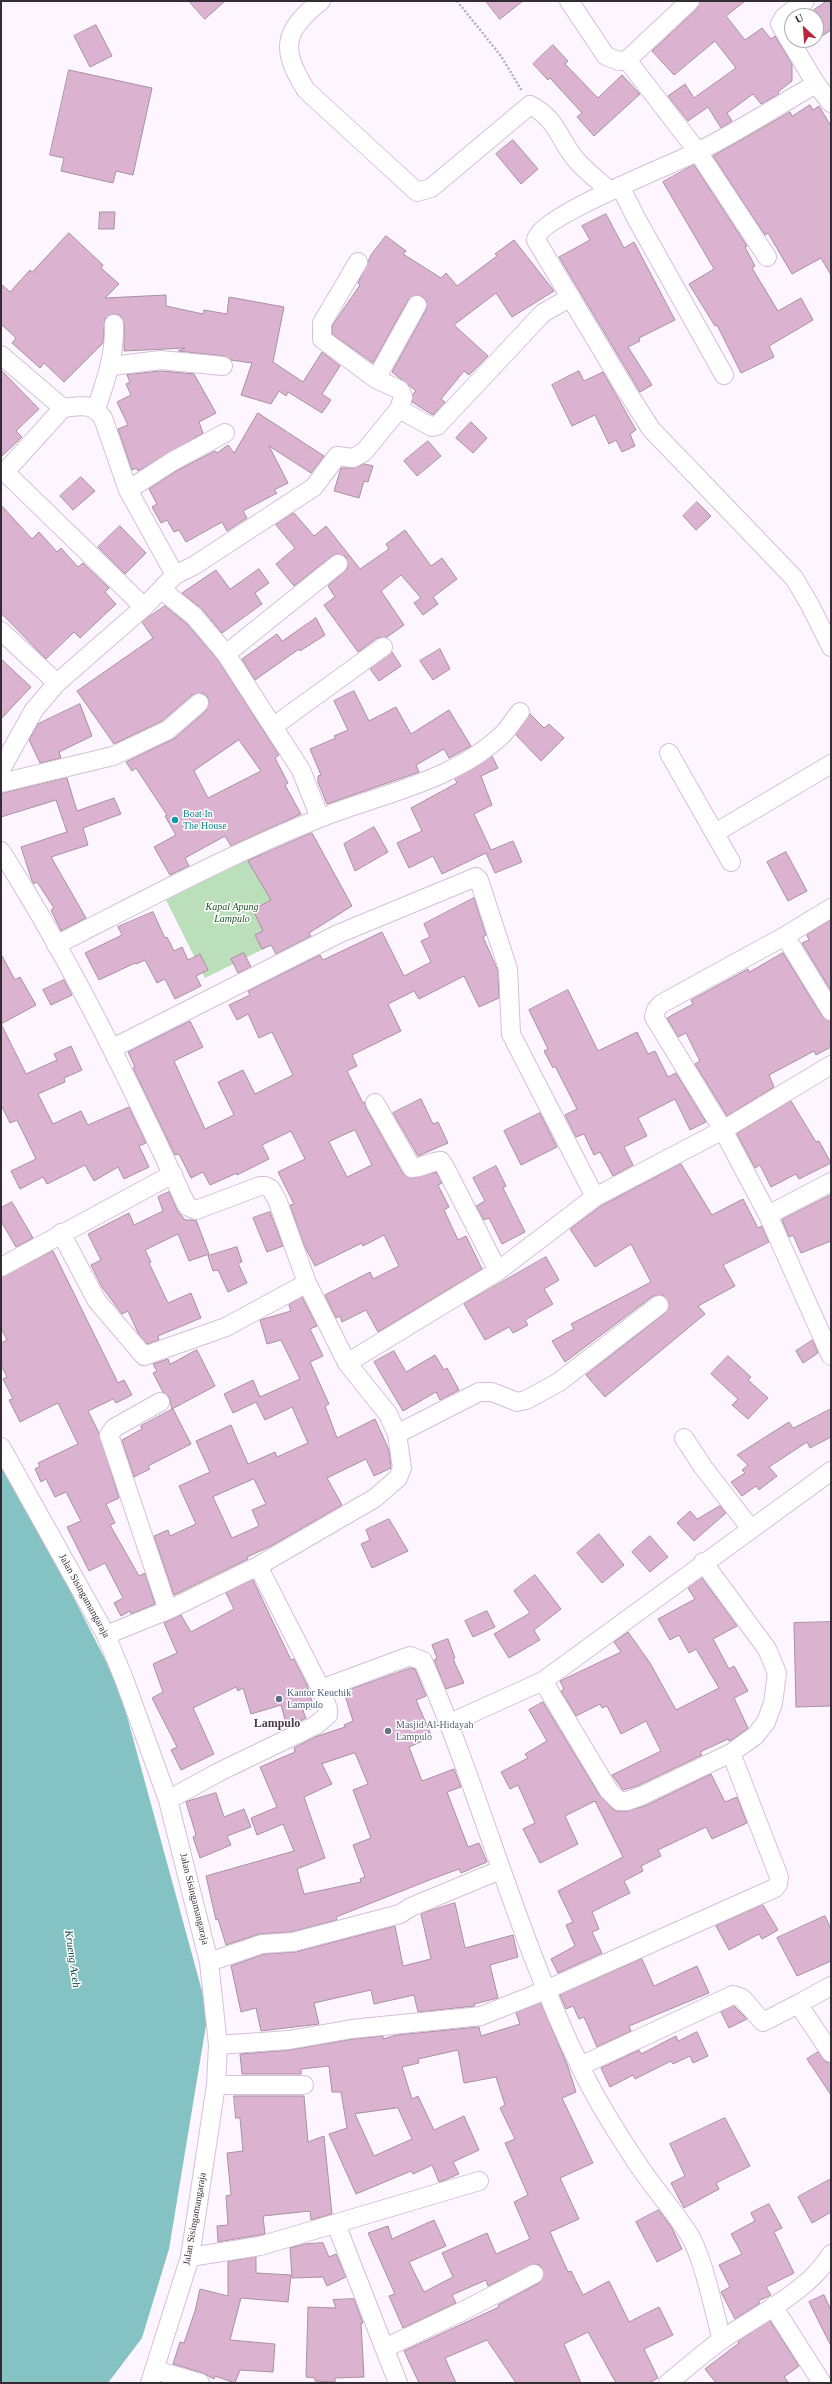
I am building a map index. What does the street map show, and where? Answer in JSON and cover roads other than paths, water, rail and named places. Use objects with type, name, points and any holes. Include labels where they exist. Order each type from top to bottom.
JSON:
[{"type":"street","points":[[321,1],[302,16],[290,39],[289,50],[296,74],[306,90],[417,192],[431,188],[530,105],[540,110],[553,122],[577,161],[615,189],[636,218],[724,376]]},
{"type":"street","points":[[569,1],[606,56],[619,61],[627,60],[690,1]]},
{"type":"street","points":[[805,1],[784,17],[780,24],[816,84],[831,103]]},
{"type":"street","points":[[627,60],[698,152],[767,257]]},
{"type":"street","points":[[816,84],[698,152],[615,189],[558,218],[539,232],[537,243],[651,429],[794,578],[810,605],[831,647]]},
{"type":"street","points":[[1,769],[34,710],[57,683],[144,607],[175,575],[195,565],[314,488],[337,456],[353,458],[364,452],[399,409],[404,397],[400,390],[376,379],[322,339],[322,323],[358,262]]},
{"type":"street","points":[[399,409],[432,427],[437,426],[543,313],[571,297]]},
{"type":"street","points":[[376,379],[417,305]]},
{"type":"street","points":[[96,410],[111,366],[114,344],[114,324]]},
{"type":"street","points":[[1,355],[63,408]]},
{"type":"street","points":[[111,366],[161,360],[223,366]]},
{"type":"street","points":[[144,607],[2,471],[63,408],[89,406],[96,410],[103,418],[128,490],[175,575]]},
{"type":"street","points":[[128,490],[173,461],[226,433]]},
{"type":"street","points":[[226,654],[338,564]]},
{"type":"street","points":[[162,590],[194,616],[226,654],[274,726],[301,770],[320,818]]},
{"type":"street","points":[[1,631],[57,683]]},
{"type":"street","points":[[274,726],[383,647]]},
{"type":"street","points":[[1,783],[113,756],[168,730],[199,703]]},
{"type":"street","points":[[56,945],[190,877],[320,818],[389,795],[428,779],[462,762],[503,734],[520,712]]},
{"type":"street","points":[[669,753],[731,862]]},
{"type":"street","points":[[715,833],[831,764]]},
{"type":"street","points":[[1,851],[27,892],[112,1048],[187,1206],[192,1210],[260,1186],[266,1186],[271,1189],[278,1202],[307,1283],[348,1363],[388,1414],[397,1434],[402,1468],[398,1478],[389,1488],[348,1515],[258,1566],[168,1610],[106,1635]]},
{"type":"street","points":[[112,1048],[338,934],[476,877],[479,880],[508,969],[511,1034],[595,1197]]},
{"type":"street","points":[[831,908],[785,936],[661,1004],[656,1010],[654,1017],[722,1130],[768,1215],[831,1356]]},
{"type":"street","points":[[785,936],[831,1011]]},
{"type":"street","points":[[348,1363],[498,1270],[595,1197],[722,1130],[831,1065]]},
{"type":"street","points":[[375,1103],[412,1168],[418,1168],[436,1161],[441,1161],[498,1270]]},
{"type":"street","points":[[1,1267],[61,1233],[172,1174]]},
{"type":"street","points":[[768,1215],[831,1182]]},
{"type":"street","points":[[61,1233],[97,1301],[144,1356],[226,1327],[307,1283]]},
{"type":"street","points":[[397,1434],[479,1392],[492,1392],[518,1402],[526,1400],[559,1382],[659,1305]]},
{"type":"street","points":[[160,1402],[114,1428],[109,1435],[168,1610]]},
{"type":"street","points":[[684,1438],[751,1529]]},
{"type":"street","name":"Jalan Sisingamangaraja","points":[[1,1447],[106,1635],[124,1679],[168,1800],[210,1962],[218,2045],[216,2085],[190,2257],[152,2377]]},
{"type":"street","points":[[450,1723],[543,1681],[703,1562],[831,1471]]},
{"type":"street","points":[[543,1681],[609,1791],[619,1801],[627,1801],[641,1796],[731,1753],[755,1736],[766,1722],[773,1703],[777,1673],[767,1649],[703,1562]]},
{"type":"street","points":[[168,1800],[324,1720],[328,1709],[321,1689],[258,1566]]},
{"type":"street","points":[[321,1689],[410,1656],[423,1661],[450,1723],[500,1870],[546,1990],[580,2066],[633,2157],[691,2237],[722,2340]]},
{"type":"street","points":[[218,2045],[289,2040],[352,2029],[464,2019],[481,2016],[546,1990],[768,1892],[778,1884],[779,1877],[731,1753]]},
{"type":"street","points":[[210,1962],[262,1944],[293,1942],[386,1919],[500,1870]]},
{"type":"street","points":[[580,2066],[733,1995],[742,1998],[763,2022],[831,1986]]},
{"type":"street","points":[[798,2004],[831,2053]]},
{"type":"street","points":[[216,2085],[304,2085]]},
{"type":"street","points":[[190,2257],[260,2246],[479,2181]]},
{"type":"street","points":[[336,2224],[398,2383]]},
{"type":"street","points":[[668,2383],[722,2340],[773,2306],[817,2273],[831,2254]]},
{"type":"street","points":[[385,2348],[463,2311],[534,2274]]},
{"type":"street","points":[[773,2306],[822,2383]]},
{"type":"street","points":[[152,2377],[200,2383]]},
{"type":"water","name":"Krueng Aceh","points":[[1,1454],[119,1687],[208,2013],[169,2249],[142,2338],[108,2383],[1,2383]]},
{"type":"place","name":"Boat In The House","points":[[175,820]]},
{"type":"place","name":"Kantor Keuchik Lampulo","points":[[279,1699]]},
{"type":"place","name":"Masjid Al-Hidayah Lampulo","points":[[388,1731]]},
{"type":"district","name":"Lampulo","points":[[277,1724]]},
{"type":"park label","name":"Kapal Apung Lampulo","points":[[232,912]]}]
